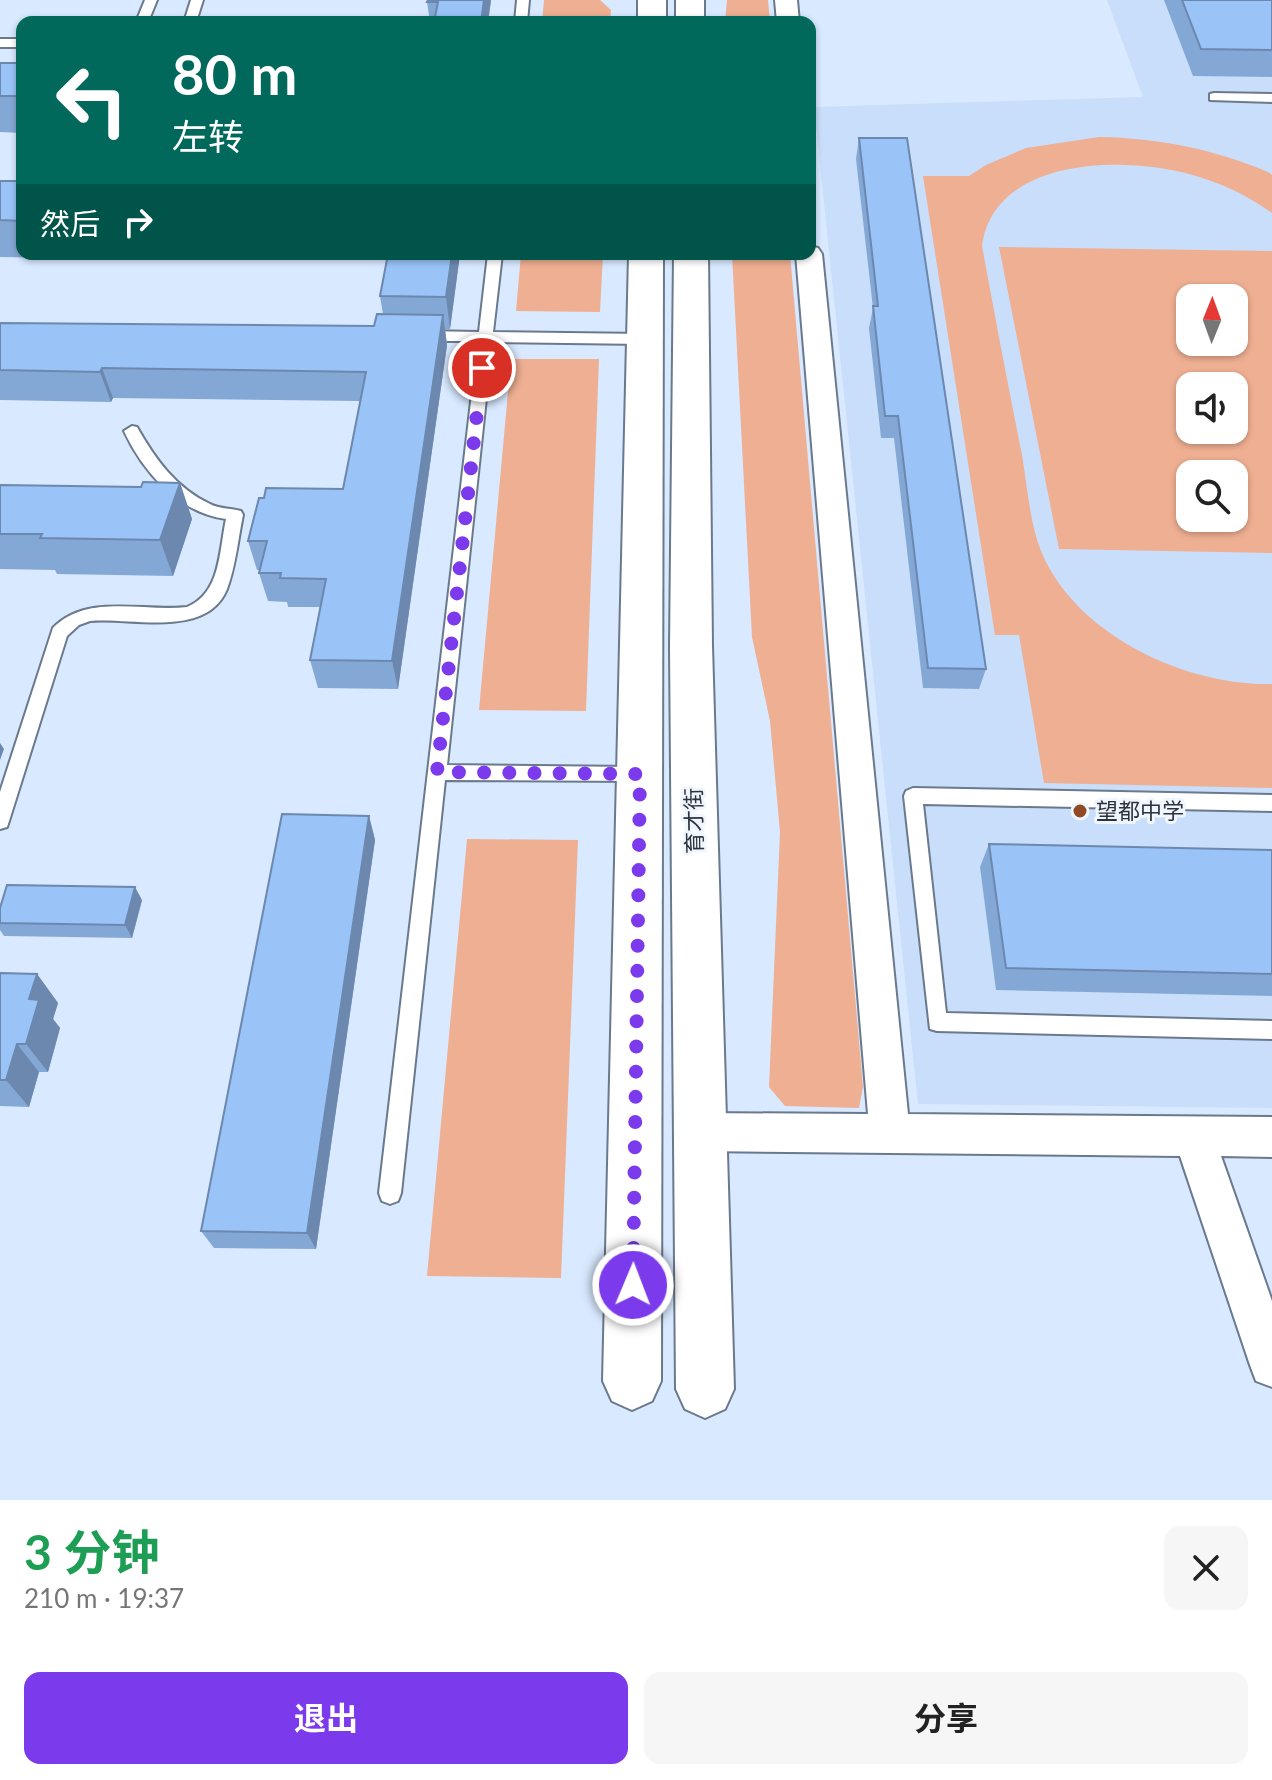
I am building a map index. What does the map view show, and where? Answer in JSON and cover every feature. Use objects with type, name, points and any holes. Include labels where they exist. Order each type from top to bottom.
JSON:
[{"type":"street","points":[[632,1381],[646,260]]},
{"type":"street","name":"育才街","points":[[691,260],[691,631],[705,1389]]},
{"type":"street","points":[[810,260],[890,1133]]},
{"type":"street","points":[[700,1132],[1272,1137]]},
{"type":"street","points":[[1194,1136],[1272,1365]]},
{"type":"lane","points":[[1214,97],[1272,98]]},
{"type":"lane","points":[[390,1193],[494,260]]},
{"type":"lane","points":[[407,336],[645,339]]},
{"type":"lane","points":[[0,821],[59,633],[73,620],[98,614],[188,614],[204,607],[216,594],[235,515],[207,510],[168,481],[151,465],[132,431]]},
{"type":"lane","points":[[437,772],[640,774]]},
{"type":"lane","points":[[1272,803],[913,796],[937,1022],[1272,1030]]},
{"type":"shaded area","points":[[544,0],[600,0],[611,10],[610,16],[543,16]]},
{"type":"shaded area","points":[[727,0],[768,0],[769,16],[726,16]]},
{"type":"shaded area","name":"望都中学","points":[[1107,0],[1272,0],[1272,1108],[918,1104],[816,107],[1143,97]]},
{"type":"shaded area","points":[[1099,137],[1185,146],[1268,172],[1272,175],[1272,213],[1232,190],[1189,174],[1162,168],[1098,165],[1035,179],[1010,195],[992,217],[982,246],[1036,537],[1046,562],[1064,589],[1086,614],[1113,635],[1142,653],[1174,667],[1207,677],[1272,684],[1272,788],[1044,783],[1019,635],[995,635],[923,176],[969,176],[1026,148]]},
{"type":"shaded area","points":[[999,247],[1272,251],[1272,553],[1059,549]]},
{"type":"shaded area","points":[[520,260],[603,260],[600,312],[516,311]]},
{"type":"shaded area","points":[[732,260],[791,260],[863,1087],[859,1108],[785,1106],[769,1087],[780,832],[770,721],[752,637]]},
{"type":"shaded area","points":[[511,359],[599,359],[586,711],[479,710]]},
{"type":"shaded area","points":[[467,839],[578,840],[561,1278],[427,1276]]},
{"type":"building","points":[[484,0],[482,16],[435,16],[438,2],[427,2]]},
{"type":"building","points":[[1182,0],[1272,0],[1272,50],[1201,49]]},
{"type":"building","points":[[0,63],[16,63],[16,96],[0,96]]},
{"type":"building","points":[[859,138],[907,138],[986,669],[928,668],[898,416],[885,416],[873,306],[878,306]]},
{"type":"building","points":[[0,181],[16,181],[16,221],[0,220]]},
{"type":"building","points":[[387,260],[451,260],[446,297],[380,296]]},
{"type":"building","points":[[377,314],[443,315],[392,661],[310,660],[326,579],[280,578],[281,573],[259,573],[267,541],[248,541],[259,498],[264,498],[266,488],[343,489],[366,372],[102,368],[100,372],[0,370],[0,323],[374,326]]},
{"type":"building","points":[[143,482],[180,483],[160,540],[40,538],[42,534],[0,534],[0,485],[141,487]]},
{"type":"building","points":[[282,814],[369,816],[307,1233],[201,1231]]},
{"type":"building","points":[[989,844],[1272,850],[1272,974],[1006,968]]},
{"type":"building","points":[[7,885],[135,887],[125,925],[0,923],[0,908]]},
{"type":"building","points":[[0,973],[37,974],[29,999],[39,1000],[26,1044],[17,1044],[6,1080],[0,1080]]},
{"type":"place","name":"望都中学","points":[[1080,811]]},
{"type":"route","points":[[482,368],[437,772],[640,774],[633,1285]]}]
